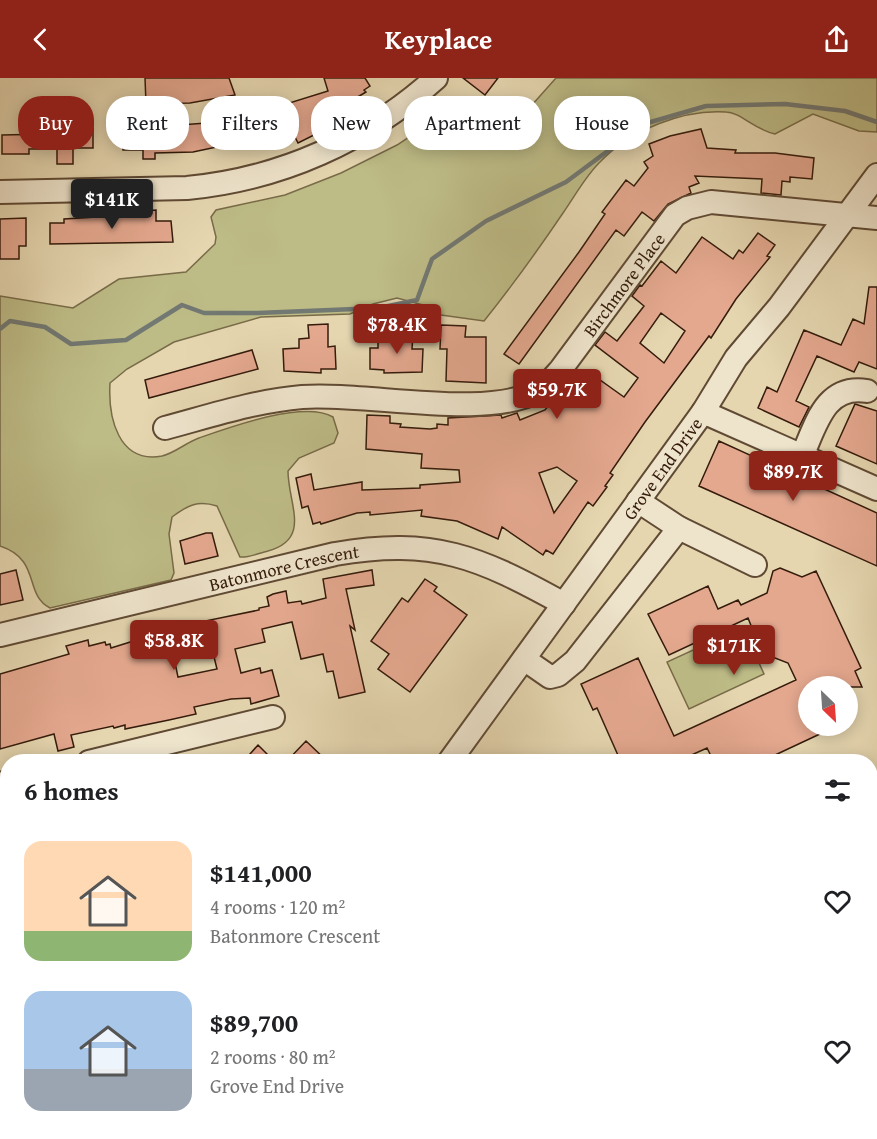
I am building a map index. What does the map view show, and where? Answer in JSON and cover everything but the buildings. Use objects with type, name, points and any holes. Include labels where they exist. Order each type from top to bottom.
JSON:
[{"type":"street","points":[[0,192],[187,188],[213,186],[265,174],[314,157],[371,129],[436,78]]},
{"type":"street","name":"Grove End Drive","points":[[455,754],[702,412],[736,358],[877,175]]},
{"type":"street","name":"Birchmore Place","points":[[165,428],[264,401],[305,397],[478,404],[528,395],[540,390],[561,369],[675,215],[687,208],[711,201],[877,218]]},
{"type":"street","points":[[802,456],[823,410],[833,398],[853,388],[867,391]]},
{"type":"street","points":[[702,412],[877,489]]},
{"type":"street","points":[[638,501],[679,528],[755,565]]},
{"type":"street","points":[[524,659],[550,677],[558,675],[575,661],[679,528]]},
{"type":"street","name":"Batonmore Crescent","points":[[0,635],[335,554],[376,548],[408,547],[455,553],[514,576],[564,604]]},
{"type":"street","points":[[123,754],[273,717]]},
{"type":"shaded area","points":[[556,78],[877,78],[877,132],[859,131],[813,114],[775,134],[726,112],[693,114],[650,128],[650,96],[554,96],[554,150],[613,150],[586,179],[525,268],[484,321],[441,315],[423,305],[397,298],[373,304],[350,314],[261,317],[174,342],[127,369],[110,383],[111,410],[119,435],[135,453],[147,457],[162,456],[212,433],[267,417],[304,412],[333,417],[338,433],[334,443],[299,458],[288,471],[294,519],[294,529],[290,538],[268,551],[240,557],[217,506],[193,505],[172,517],[169,534],[174,573],[171,580],[50,608],[42,602],[22,560],[13,552],[0,546],[0,296],[73,308],[119,279],[186,272],[215,244],[216,237],[211,217],[216,210],[285,195],[341,173],[387,150],[392,150],[392,148],[404,140],[404,150],[542,150],[542,96],[540,96]]},
{"type":"shaded area","points":[[743,627],[764,674],[689,709],[667,662]]},
{"type":"waterway","points":[[0,329],[10,321],[45,327],[71,344],[126,340],[182,305],[204,313],[258,313],[379,308],[417,300],[432,259],[486,221],[566,182],[644,124],[706,106],[785,104],[845,111],[877,122]]}]
